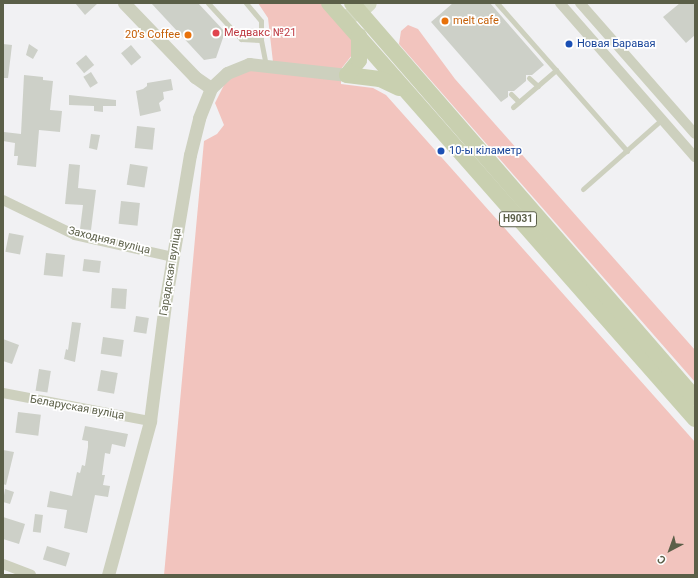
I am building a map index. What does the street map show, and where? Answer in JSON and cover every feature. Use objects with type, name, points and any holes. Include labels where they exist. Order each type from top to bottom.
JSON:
[{"type":"main road","name":"Н9031","points":[[329,3],[354,8],[695,398]]},
{"type":"main road","name":"Н9031","points":[[354,8],[359,36],[407,93],[695,419]]},
{"type":"main road","points":[[347,75],[359,60],[359,36]]},
{"type":"main road","points":[[347,75],[380,79],[407,93]]},
{"type":"street","points":[[124,3],[195,77],[211,88],[222,76],[238,67],[249,64],[347,75]]},
{"type":"street","points":[[560,3],[695,157]]},
{"type":"street","points":[[580,3],[695,134]]},
{"type":"street","name":"Гарадская вуліца","points":[[108,575],[150,421],[173,256],[194,137],[211,88]]},
{"type":"street","name":"Заходняя вуліца","points":[[3,200],[75,235],[173,256]]},
{"type":"street","name":"Беларуская вуліца","points":[[3,394],[150,421]]},
{"type":"street","points":[[3,564],[31,575]]},
{"type":"lane","points":[[208,3],[241,39],[261,40]]},
{"type":"lane","points":[[246,3],[261,21],[261,40],[266,66]]},
{"type":"lane","points":[[497,3],[627,151]]},
{"type":"lane","points":[[513,107],[556,70]]},
{"type":"lane","points":[[529,78],[538,86]]},
{"type":"lane","points":[[511,94],[519,102]]},
{"type":"lane","points":[[583,189],[662,119]]},
{"type":"shaded area","points":[[258,3],[322,3],[354,38],[356,50],[341,69],[341,84],[373,88],[386,95],[695,442],[695,575],[164,575],[204,141],[217,134],[224,125],[215,103],[224,85],[234,76],[245,71],[274,71],[268,18]]},
{"type":"shaded area","points":[[408,25],[418,29],[455,79],[695,350],[695,382],[399,44],[401,31]]},
{"type":"building","points":[[75,3],[98,3],[85,15]]},
{"type":"building","points":[[151,3],[198,3],[225,32],[216,58],[204,60]]},
{"type":"building","points":[[453,3],[490,3],[544,65],[532,75],[526,75],[526,81],[514,91],[508,91],[508,97],[501,102],[431,22]]},
{"type":"building","points":[[680,3],[695,3],[695,35],[686,43],[663,17]]},
{"type":"building","points":[[3,44],[12,45],[8,78],[3,78]]},
{"type":"building","points":[[29,44],[38,50],[33,59],[26,55]]},
{"type":"building","points":[[131,45],[141,57],[131,66],[121,53]]},
{"type":"building","points":[[86,55],[94,65],[84,73],[76,63]]},
{"type":"building","points":[[91,72],[98,83],[90,88],[83,77]]},
{"type":"building","points":[[24,75],[43,77],[43,80],[53,81],[50,110],[62,111],[60,132],[39,130],[36,167],[17,165],[18,156],[14,156],[15,143],[3,141],[4,132],[21,134]]},
{"type":"building","points":[[171,79],[173,90],[163,92],[164,99],[159,103],[161,111],[140,116],[136,91],[143,89],[147,86],[147,83]]},
{"type":"building","points":[[69,95],[116,100],[116,106],[103,106],[103,112],[94,111],[94,106],[69,105]]},
{"type":"building","points":[[137,126],[155,128],[153,150],[135,148]]},
{"type":"building","points":[[91,134],[100,135],[97,150],[89,148]]},
{"type":"building","points":[[69,164],[80,165],[78,188],[96,190],[91,230],[80,229],[83,205],[65,204]]},
{"type":"building","points":[[130,164],[148,167],[144,188],[127,185]]},
{"type":"building","points":[[121,201],[140,203],[137,226],[119,224]]},
{"type":"building","points":[[9,233],[24,236],[20,255],[5,252]]},
{"type":"building","points":[[46,253],[65,255],[63,277],[44,275]]},
{"type":"building","points":[[84,259],[101,261],[99,273],[83,271]]},
{"type":"building","points":[[112,288],[127,289],[126,309],[111,308]]},
{"type":"building","points":[[136,316],[149,318],[146,334],[133,332]]},
{"type":"building","points":[[72,322],[81,323],[75,362],[64,359],[66,349],[68,350]]},
{"type":"building","points":[[103,337],[124,340],[121,357],[101,354]]},
{"type":"building","points":[[3,339],[19,345],[12,364],[3,361]]},
{"type":"building","points":[[39,369],[51,371],[47,393],[36,391]]},
{"type":"building","points":[[101,370],[118,373],[114,394],[97,391]]},
{"type":"building","points":[[18,412],[41,415],[38,436],[15,433]]},
{"type":"building","points":[[85,426],[128,434],[125,447],[112,444],[110,454],[105,453],[102,475],[105,475],[103,485],[110,486],[108,497],[95,495],[87,533],[64,528],[67,510],[47,507],[50,491],[72,496],[77,472],[80,473],[82,465],[85,466],[88,441],[82,440]]},
{"type":"building","points":[[3,450],[14,452],[6,485],[3,484]]},
{"type":"building","points":[[5,489],[14,492],[10,504],[3,502]]},
{"type":"building","points":[[35,514],[43,515],[41,533],[33,532]]},
{"type":"building","points":[[3,517],[25,524],[19,544],[3,539]]},
{"type":"building","points":[[47,546],[70,553],[66,566],[43,559]]},
{"type":"place","name":"melt cafe","points":[[445,21]]},
{"type":"place","name":"Медвакс №21","points":[[216,33]]},
{"type":"place","name":"20’s Coffee","points":[[188,35]]},
{"type":"place","name":"Новая Баравая","points":[[569,44]]},
{"type":"place","name":"10-ы кіламетр","points":[[441,151]]}]
